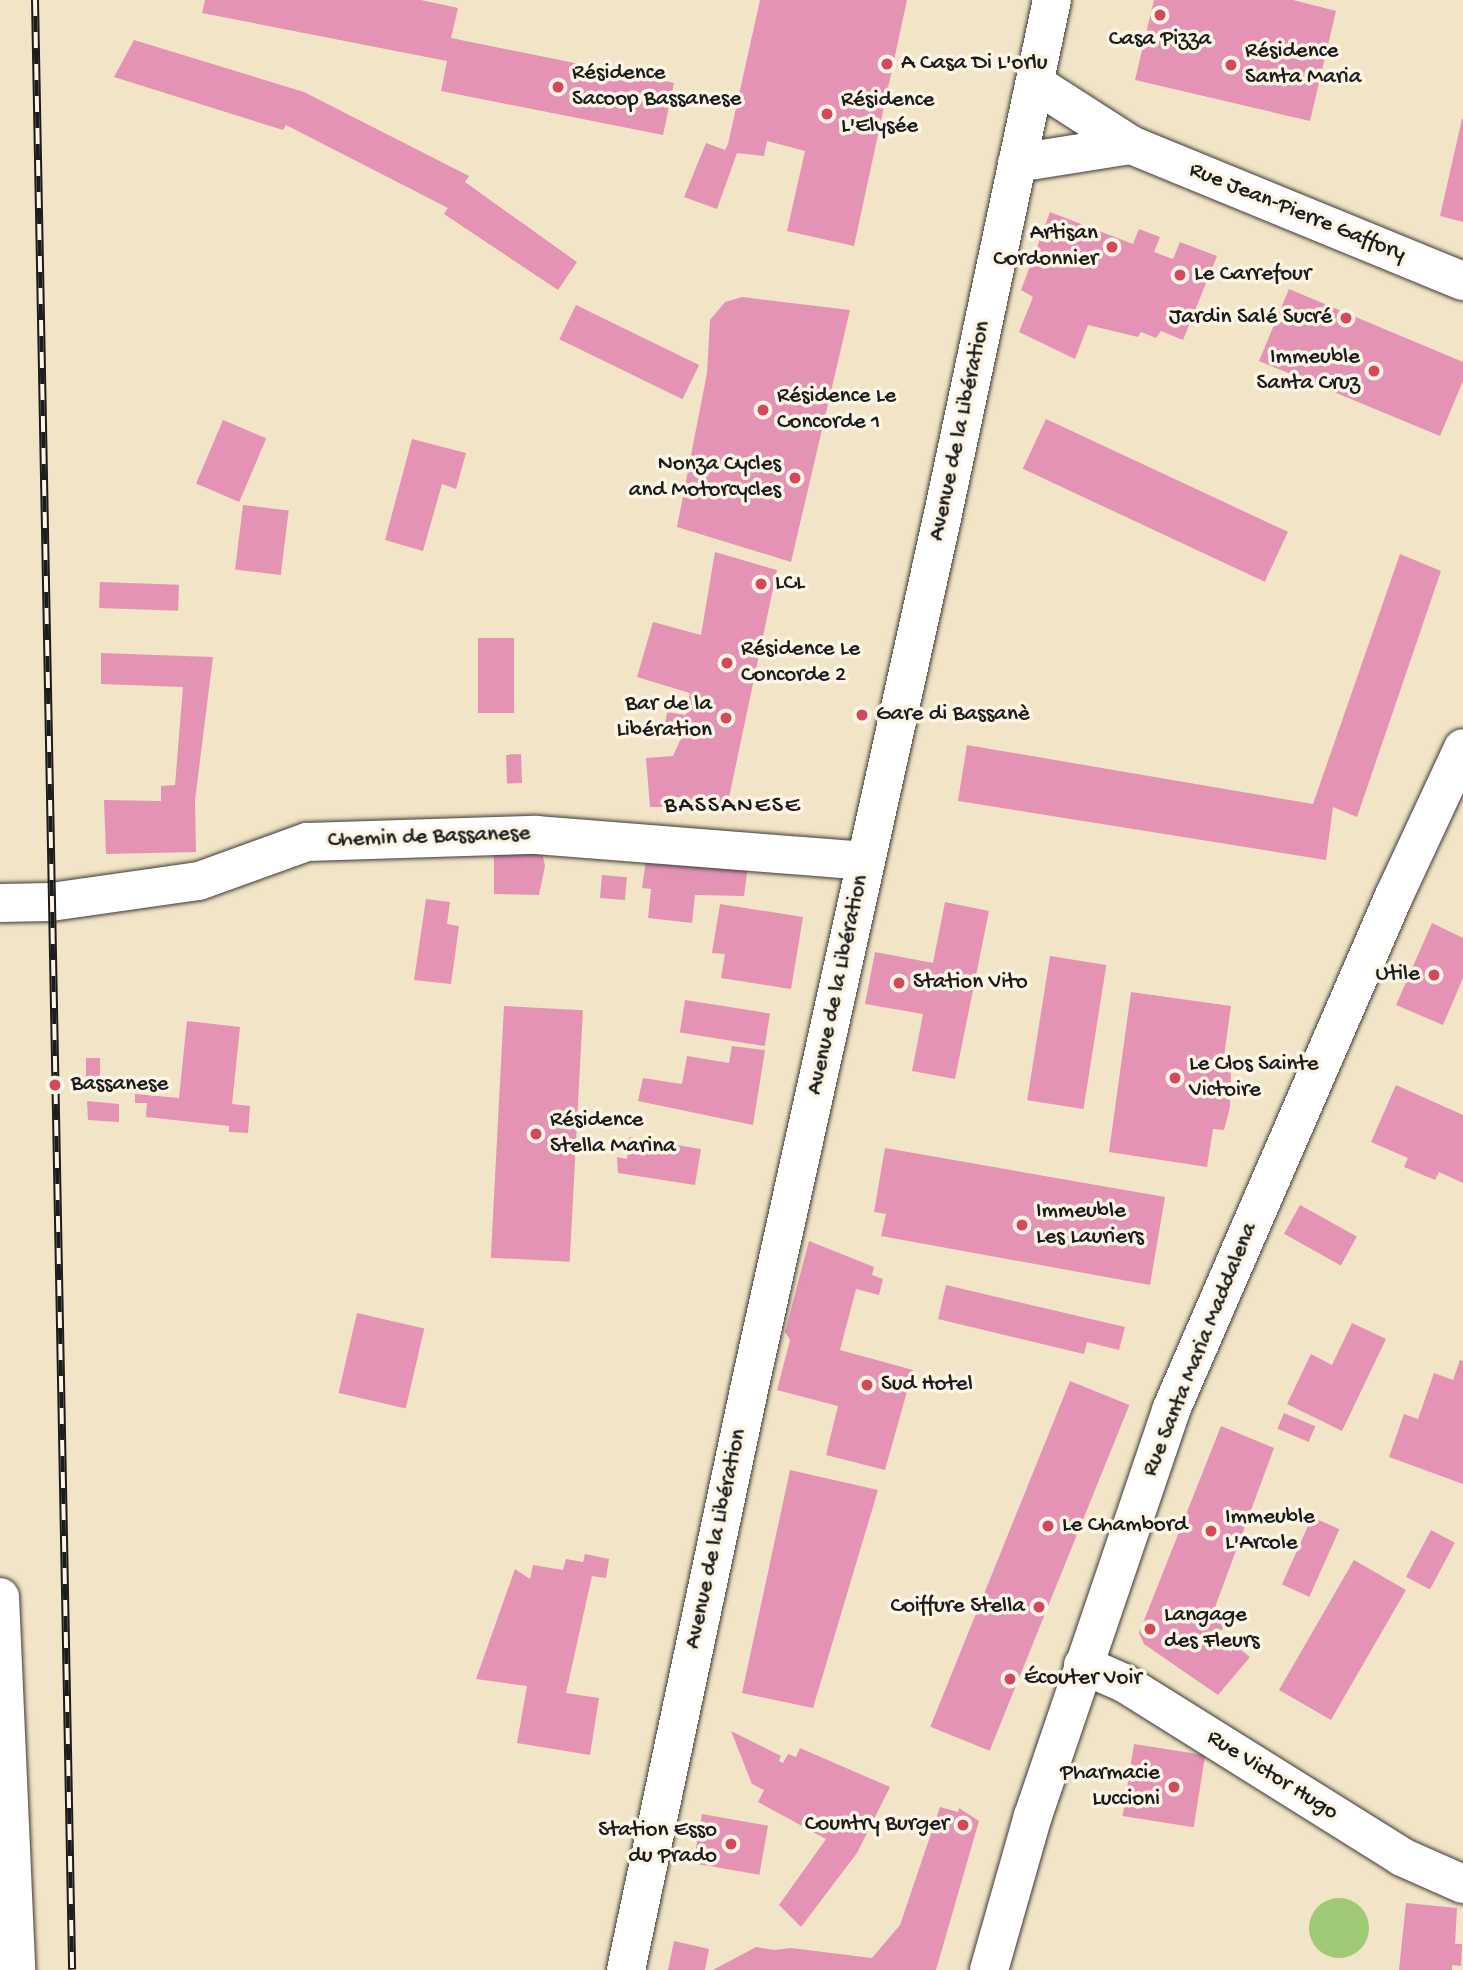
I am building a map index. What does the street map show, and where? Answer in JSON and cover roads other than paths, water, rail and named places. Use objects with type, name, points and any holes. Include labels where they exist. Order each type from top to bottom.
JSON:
[{"type":"street","name":"Avenue de la Libération","points":[[626,1970],[750,1385],[1036,84],[1052,0]]},
{"type":"street","name":"Rue Jean-Pierre Gaffory","points":[[1036,84],[1131,145],[1463,281]]},
{"type":"street","points":[[1017,163],[1131,145]]},
{"type":"street","name":"Rue Santa Maria Maddalena","points":[[989,1970],[1029,1828],[1171,1410],[1394,896],[1463,748]]},
{"type":"street","name":"Chemin de Bassanese","points":[[0,903],[51,902],[199,881],[307,842],[536,835],[866,861]]},
{"type":"street","points":[[0,1597],[16,1970]]},
{"type":"street","name":"Rue Victor Hugo","points":[[1083,1665],[1124,1683],[1402,1857],[1463,1884]]},
{"type":"railway","points":[[35,0],[72,1970]]},
{"type":"place","name":"Casa Pizza","points":[[1160,15]]},
{"type":"place","name":"A Casa Di L'orlu","points":[[887,64]]},
{"type":"place","name":"Résidence Santa Maria","points":[[1231,65]]},
{"type":"place","name":"Résidence Sacoop Bassanese","points":[[558,87]]},
{"type":"place","name":"Résidence L'Elysée","points":[[827,114]]},
{"type":"place","name":"Artisan Cordonnier","points":[[1112,247]]},
{"type":"place","name":"Le Carrefour","points":[[1180,275]]},
{"type":"place","name":"Jardin Salé Sucré","points":[[1346,318]]},
{"type":"place","name":"Immeuble Santa Cruz","points":[[1374,371]]},
{"type":"place","name":"Résidence Le Concorde 1","points":[[763,410]]},
{"type":"place","name":"Nonza Cycles and Motorcycles","points":[[795,478]]},
{"type":"place","name":"LCL","points":[[761,584]]},
{"type":"place","name":"Résidence Le Concorde 2","points":[[727,663]]},
{"type":"place","name":"Gare di Bassanè","points":[[862,715]]},
{"type":"place","name":"Bar de la Libération","points":[[726,718]]},
{"type":"place","name":"Utile","points":[[1434,975]]},
{"type":"place","name":"Station Vito","points":[[899,983]]},
{"type":"place","name":"Le Clos Sainte Victoire","points":[[1175,1078]]},
{"type":"place","name":"Bassanese","points":[[55,1085]]},
{"type":"place","name":"Résidence Stella Marina","points":[[536,1134]]},
{"type":"place","name":"Immeuble Les Lauriers","points":[[1022,1225]]},
{"type":"place","name":"Sud Hotel","points":[[867,1385]]},
{"type":"place","name":"Le Chambord","points":[[1048,1526]]},
{"type":"place","name":"Immeuble L'Arcole","points":[[1211,1531]]},
{"type":"place","name":"Coiffure Stella","points":[[1039,1607]]},
{"type":"place","name":"Langage des Fleurs","points":[[1150,1629]]},
{"type":"place","name":"Écouter Voir","points":[[1010,1679]]},
{"type":"place","name":"Pharmacie Luccioni","points":[[1174,1787]]},
{"type":"place","name":"Country Burger","points":[[963,1825]]},
{"type":"place","name":"Station Esso du Prado","points":[[731,1844]]},
{"type":"district","name":"BASSANESE","points":[[733,807]]}]
